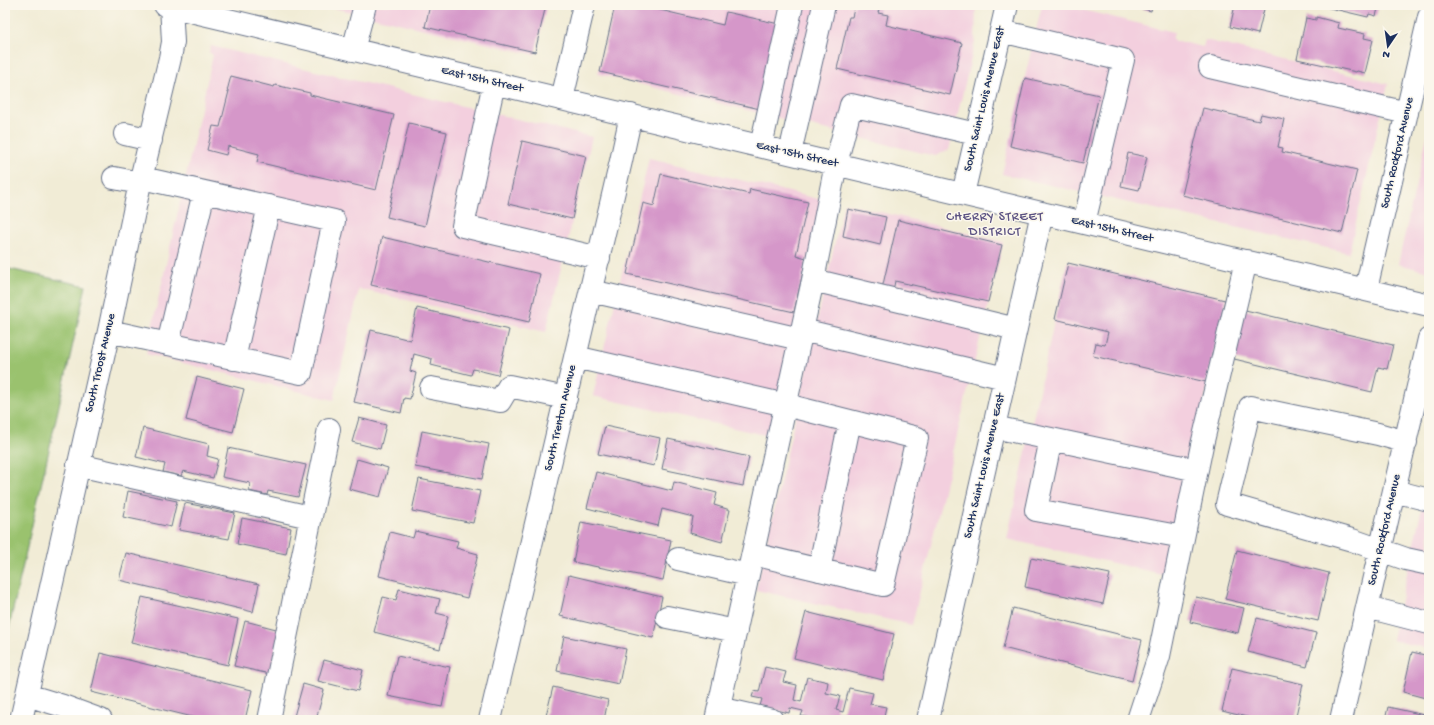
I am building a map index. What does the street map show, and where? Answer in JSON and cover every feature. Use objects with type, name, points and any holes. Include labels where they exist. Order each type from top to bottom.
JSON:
[{"type":"street","name":"East 15th Street","points":[[169,5],[217,11],[353,50],[1429,305]]},
{"type":"street","name":"South Troost Avenue","points":[[21,720],[173,42],[169,5]]},
{"type":"street","points":[[353,50],[365,5]]},
{"type":"street","points":[[562,99],[584,5]]},
{"type":"street","points":[[761,146],[792,5]]},
{"type":"street","points":[[790,153],[824,5]]},
{"type":"street","name":"South Saint Louis Avenue East","points":[[963,194],[1007,5]]},
{"type":"street","name":"South Rockford Avenue","points":[[1366,290],[1429,17]]},
{"type":"street","points":[[1001,31],[1123,60],[1084,223]]},
{"type":"street","points":[[1210,67],[1407,113]]},
{"type":"street","points":[[494,83],[463,226],[599,258]]},
{"type":"street","points":[[772,720],[717,714],[786,405],[836,164],[851,105],[976,134]]},
{"type":"street","name":"South Trenton Avenue","points":[[490,720],[599,258],[631,115]]},
{"type":"street","points":[[125,134],[151,140]]},
{"type":"street","points":[[109,331],[300,373],[334,220],[204,192],[114,178]]},
{"type":"street","points":[[168,344],[204,192]]},
{"type":"street","points":[[234,359],[269,206]]},
{"type":"street","name":"South Saint Louis Avenue East","points":[[928,720],[1042,213]]},
{"type":"street","points":[[1138,720],[1159,656],[1197,470],[1246,261]]},
{"type":"street","points":[[813,280],[1016,329]]},
{"type":"street","points":[[591,290],[1005,378]]},
{"type":"street","name":"South Rockford Avenue","points":[[1341,720],[1406,442],[1424,389],[1429,339]]},
{"type":"street","points":[[575,357],[786,405],[917,438],[883,585],[753,554]]},
{"type":"street","points":[[431,388],[500,401],[509,386],[566,398]]},
{"type":"street","points":[[1406,442],[1378,434],[1250,407],[1227,504],[1380,549],[1406,559],[1429,564]]},
{"type":"street","points":[[819,570],[850,421]]},
{"type":"street","points":[[994,427],[1197,470]]},
{"type":"street","points":[[269,720],[329,429]]},
{"type":"street","points":[[1051,439],[1036,510],[1183,537]]},
{"type":"street","points":[[78,465],[310,517]]},
{"type":"street","points":[[1394,491],[1429,500]]},
{"type":"street","points":[[678,559],[748,575]]},
{"type":"street","points":[[1367,607],[1429,623]]},
{"type":"street","points":[[666,617],[736,631]]},
{"type":"street","points":[[27,695],[101,720]]},
{"type":"shaded area","points":[[321,5],[547,5],[535,55]]},
{"type":"shaded area","points":[[615,5],[976,5],[975,42],[949,150],[935,156],[598,74]]},
{"type":"shaded area","points":[[1042,5],[1062,5],[1174,32],[1172,40],[1203,47],[1205,40],[1388,84],[1349,253],[1002,174]]},
{"type":"shaded area","points":[[211,46],[592,137],[546,332],[359,289],[334,400],[146,354],[213,55],[209,52]]},
{"type":"shaded area","points":[[1429,128],[1429,272],[1398,264]]},
{"type":"shaded area","points":[[649,158],[822,200],[769,436],[593,396]]},
{"type":"shaded area","points":[[844,203],[1003,242],[912,625],[756,590]]},
{"type":"shaded area","points":[[1067,262],[1227,298],[1166,575],[1007,539]]},
{"type":"shaded area","points":[[1429,476],[1429,649],[1392,640]]},
{"type":"green space","points":[[5,268],[86,286],[5,645]]},
{"type":"building","points":[[430,5],[546,5],[535,52],[425,27]]},
{"type":"building","points":[[615,5],[639,5],[723,25],[726,12],[779,24],[760,109],[600,72]]},
{"type":"building","points":[[855,5],[880,5],[878,13],[888,15],[886,25],[962,43],[950,95],[837,69],[849,17],[852,17]]},
{"type":"building","points":[[1129,5],[1152,5],[1151,11]]},
{"type":"building","points":[[1235,5],[1265,5],[1258,34],[1230,27]]},
{"type":"building","points":[[1317,5],[1379,5],[1376,16],[1369,14],[1368,17]]},
{"type":"building","points":[[1316,17],[1339,23],[1338,28],[1365,34],[1364,38],[1373,40],[1365,73],[1297,59],[1306,18],[1316,20]]},
{"type":"building","points":[[231,76],[274,87],[275,85],[310,93],[310,95],[394,115],[376,190],[257,162],[259,154],[228,146],[226,155],[207,150],[213,126],[220,127],[229,91],[227,91]]},
{"type":"building","points":[[1025,78],[1099,95],[1083,163],[1010,146]]},
{"type":"building","points":[[1203,108],[1259,121],[1261,114],[1284,119],[1278,147],[1283,148],[1282,152],[1357,170],[1342,233],[1182,195]]},
{"type":"building","points":[[409,123],[447,132],[425,226],[387,217]]},
{"type":"building","points":[[522,141],[586,156],[572,219],[508,204]]},
{"type":"building","points":[[1128,153],[1147,157],[1139,190],[1121,186]]},
{"type":"building","points":[[661,174],[749,194],[750,189],[808,202],[796,255],[806,258],[794,312],[627,274],[643,203],[654,206]]},
{"type":"building","points":[[848,209],[886,217],[880,245],[843,236]]},
{"type":"building","points":[[898,220],[1002,245],[988,302],[895,281],[892,296],[881,293]]},
{"type":"building","points":[[382,237],[540,274],[529,322],[371,285]]},
{"type":"building","points":[[1068,263],[1225,300],[1206,382],[1093,356],[1096,343],[1105,345],[1108,332],[1055,319]]},
{"type":"building","points":[[417,308],[509,330],[498,375],[473,369],[471,375],[431,365],[432,359],[414,354],[410,371],[416,373],[410,399],[404,398],[401,413],[354,402],[371,330],[410,340]]},
{"type":"building","points":[[1241,309],[1393,345],[1387,369],[1378,367],[1372,392],[1230,358]]},
{"type":"building","points":[[197,377],[244,389],[233,432],[186,420]]},
{"type":"building","points":[[359,418],[386,425],[380,449],[352,442]]},
{"type":"building","points":[[605,426],[660,438],[654,466],[598,454]]},
{"type":"building","points":[[143,428],[209,444],[207,456],[218,459],[213,478],[183,471],[181,476],[163,472],[165,464],[136,457]]},
{"type":"building","points":[[422,431],[489,444],[482,479],[415,467]]},
{"type":"building","points":[[668,439],[749,457],[743,486],[662,469]]},
{"type":"building","points":[[228,448],[306,465],[298,497],[268,491],[267,495],[249,491],[250,483],[222,477]]},
{"type":"building","points":[[357,459],[388,468],[380,497],[349,489]]},
{"type":"building","points":[[596,472],[672,491],[674,482],[717,493],[714,505],[730,510],[722,542],[690,533],[693,517],[662,509],[658,526],[587,508]]},
{"type":"building","points":[[419,479],[480,491],[473,523],[412,511]]},
{"type":"building","points":[[128,491],[177,501],[171,527],[123,517]]},
{"type":"building","points":[[185,503],[235,513],[229,539],[179,530]]},
{"type":"building","points":[[242,518],[291,528],[286,554],[237,544]]},
{"type":"building","points":[[581,522],[671,540],[663,580],[573,562]]},
{"type":"building","points":[[415,531],[458,541],[456,548],[478,554],[467,598],[379,576],[390,532],[413,538]]},
{"type":"building","points":[[1237,550],[1329,573],[1318,621],[1225,599]]},
{"type":"building","points":[[126,553],[259,584],[253,612],[119,580]]},
{"type":"building","points":[[1031,558],[1110,574],[1103,604],[1025,587]]},
{"type":"building","points":[[569,575],[662,597],[653,638],[560,616]]},
{"type":"building","points":[[399,589],[440,599],[436,613],[448,616],[440,649],[374,632],[383,597],[396,600]]},
{"type":"building","points":[[142,597],[238,619],[228,665],[131,643]]},
{"type":"building","points":[[1196,597],[1244,608],[1238,633],[1190,622]]},
{"type":"building","points":[[1013,608],[1142,640],[1132,681],[1003,648]]},
{"type":"building","points":[[806,612],[894,634],[883,680],[794,658]]},
{"type":"building","points":[[1257,618],[1316,633],[1307,667],[1248,652]]},
{"type":"building","points":[[245,621],[280,630],[270,674],[234,666]]},
{"type":"building","points":[[564,636],[626,649],[619,684],[557,671]]},
{"type":"building","points":[[1412,652],[1429,656],[1429,699],[1403,692]]},
{"type":"building","points":[[100,653],[252,690],[245,720],[205,720],[91,692]]},
{"type":"building","points":[[397,656],[450,667],[442,707],[388,696]]},
{"type":"building","points":[[324,660],[363,670],[358,691],[318,681]]},
{"type":"building","points":[[765,667],[786,672],[783,682],[797,685],[794,700],[801,702],[807,677],[828,682],[826,693],[840,696],[836,710],[843,712],[849,688],[873,693],[870,704],[886,707],[883,720],[842,720],[835,718],[834,720],[818,720],[801,716],[803,711],[790,708],[789,713],[760,706],[762,699],[752,697],[754,691],[759,692]]},
{"type":"building","points":[[1232,668],[1303,684],[1295,720],[1259,720],[1222,711]]},
{"type":"building","points":[[303,684],[324,690],[316,720],[293,720]]},
{"type":"building","points":[[553,687],[608,700],[604,720],[545,720]]},
{"type":"building","points":[[1388,707],[1429,716],[1429,720],[1385,720]]},
{"type":"district","name":"CHERRY STREET DISTRICT","points":[[995,224]]}]
